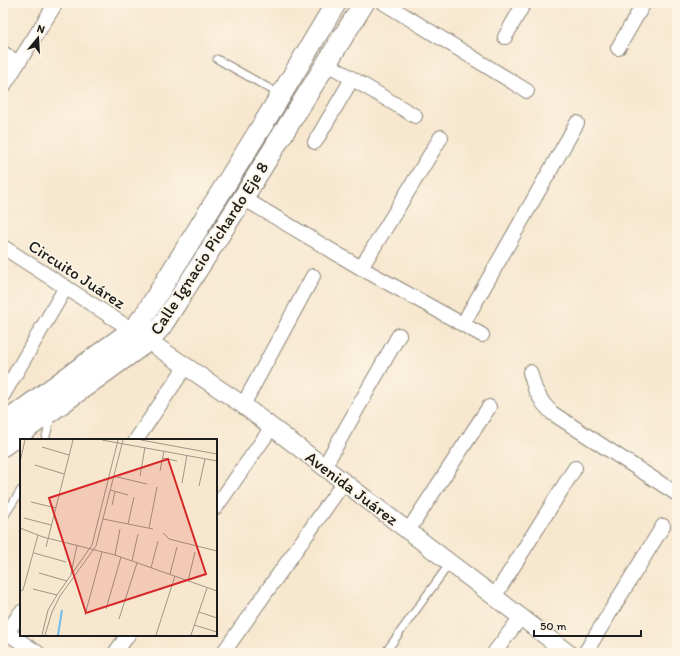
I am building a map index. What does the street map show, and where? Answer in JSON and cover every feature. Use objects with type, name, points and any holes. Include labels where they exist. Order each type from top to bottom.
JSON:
[{"type":"main road","name":"Calle Ignacio Pichardo Eje 8","points":[[3,424],[132,330],[144,316],[281,95],[336,3]]},
{"type":"main road","name":"Calle Ignacio Pichardo Eje 8","points":[[3,446],[148,341],[161,326],[243,198],[364,3]]},
{"type":"street","points":[[3,87],[56,3]]},
{"type":"street","points":[[384,3],[528,91]]},
{"type":"street","points":[[505,38],[524,3]]},
{"type":"street","points":[[618,48],[644,3]]},
{"type":"street","points":[[3,53],[18,62]]},
{"type":"street","points":[[326,63],[415,116]]},
{"type":"street","points":[[315,142],[352,79]]},
{"type":"street","points":[[463,324],[577,123]]},
{"type":"street","points":[[361,268],[441,137]]},
{"type":"street","points":[[243,198],[361,268],[482,335]]},
{"type":"street","name":"Circuito Juárez","points":[[5,253],[66,288],[132,330]]},
{"type":"street","points":[[243,405],[313,276]]},
{"type":"street","points":[[3,395],[66,288]]},
{"type":"street","name":"Avenida Juárez","points":[[132,330],[243,405],[568,653]]},
{"type":"street","points":[[324,467],[399,335]]},
{"type":"street","points":[[137,439],[186,366]]},
{"type":"street","points":[[530,372],[535,389],[543,403],[552,413],[677,494]]},
{"type":"street","points":[[408,531],[489,406]]},
{"type":"street","points":[[217,507],[272,427]]},
{"type":"street","points":[[494,596],[575,468]]},
{"type":"street","points":[[223,653],[344,482]]},
{"type":"street","points":[[585,653],[663,526]]},
{"type":"street","points":[[20,614],[5,636],[38,653]]},
{"type":"street","points":[[494,653],[521,617]]},
{"type":"street","points":[[115,653],[127,636]]},
{"type":"lane","points":[[217,60],[281,95]]},
{"type":"lane","points":[[45,439],[53,410]]},
{"type":"lane","points":[[3,518],[20,492]]},
{"type":"lane","points":[[385,653],[450,563]]}]
